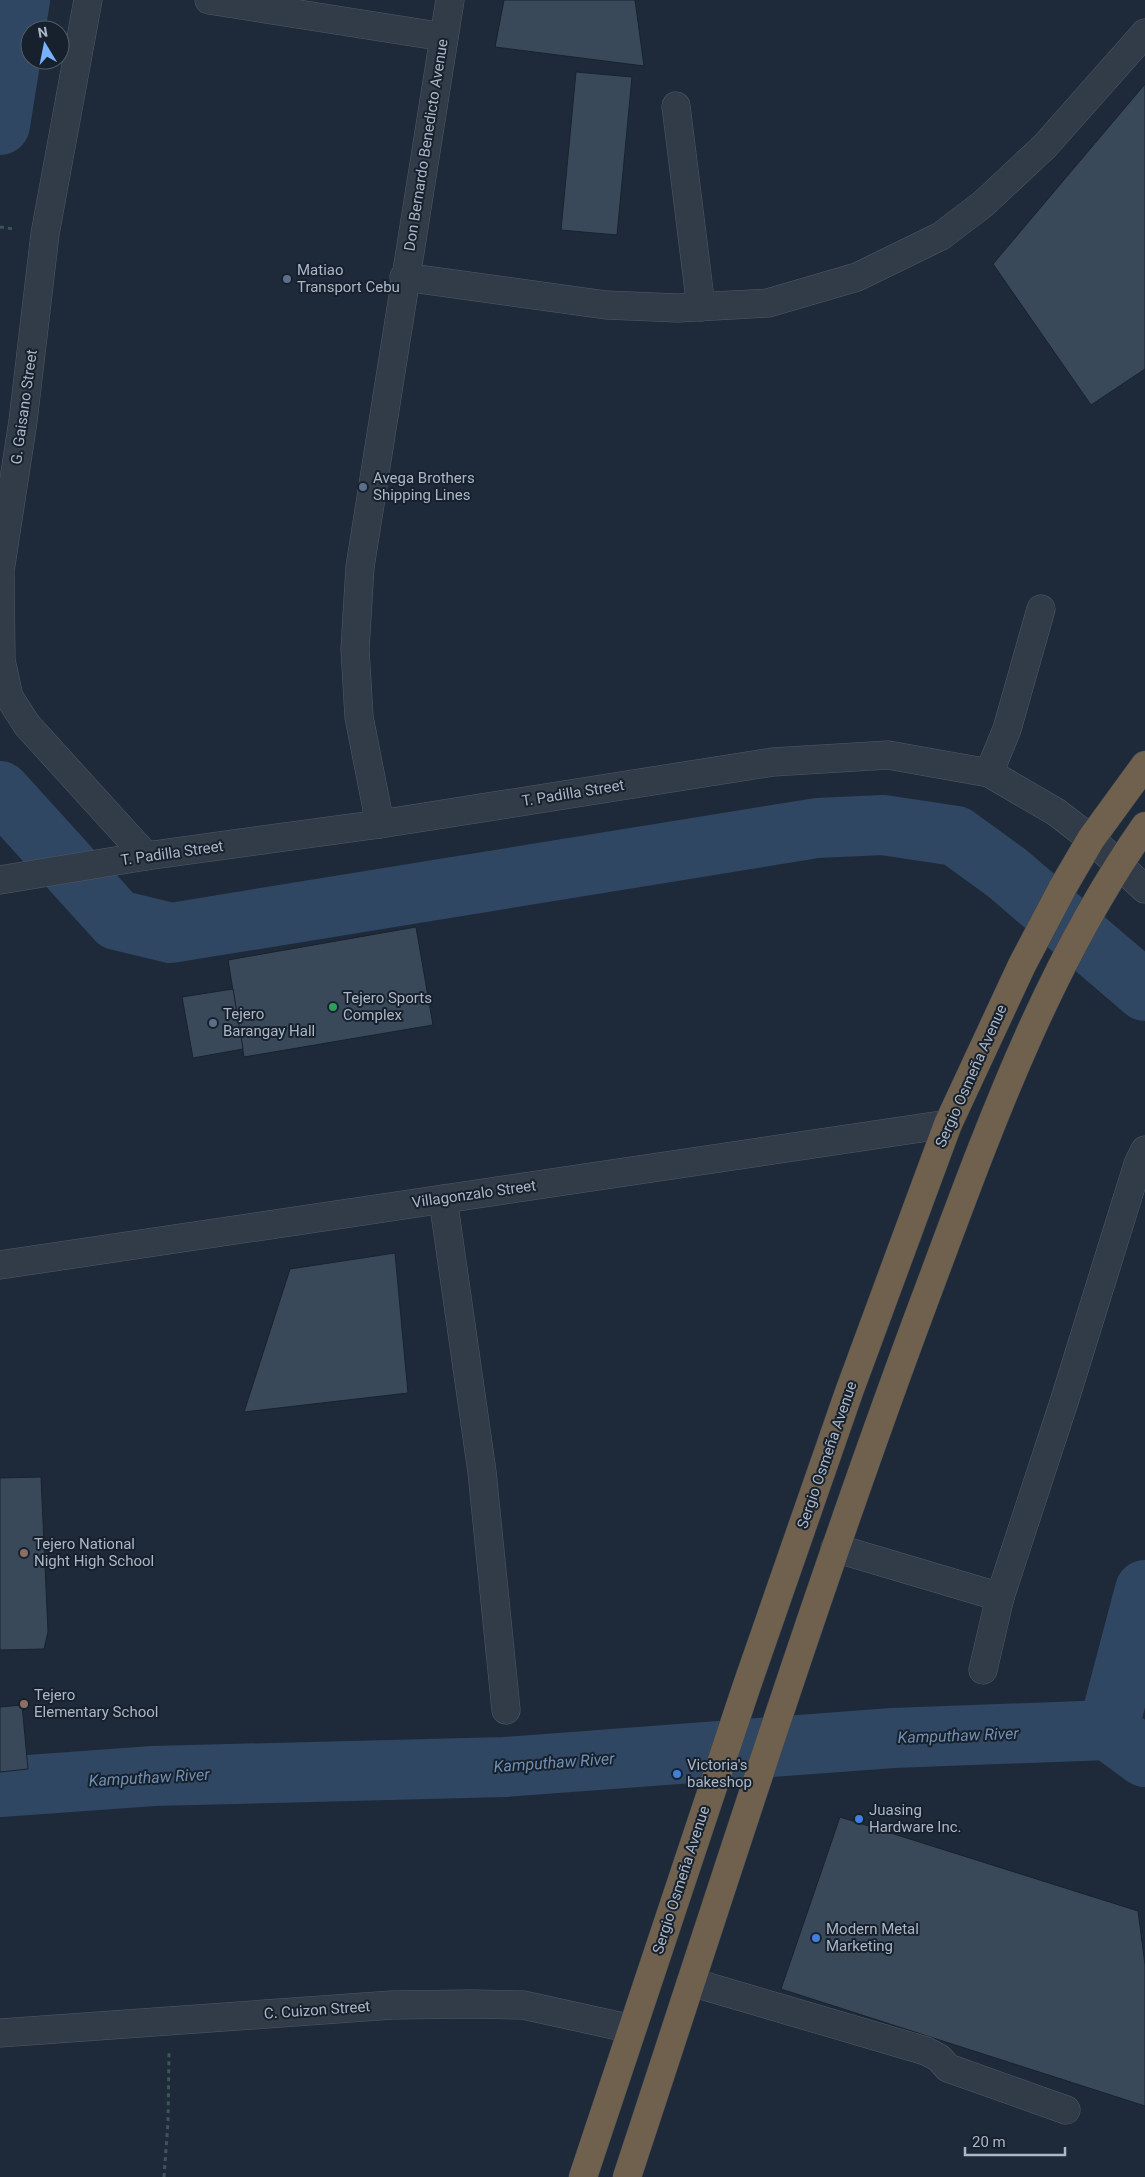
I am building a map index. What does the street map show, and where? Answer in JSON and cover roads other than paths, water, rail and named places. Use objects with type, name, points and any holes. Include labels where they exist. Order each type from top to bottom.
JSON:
[{"type":"highway","name":"Sergio Osmeña Avenue","points":[[583,2177],[746,1688],[856,1374],[948,1124],[1037,935],[1063,887],[1091,839],[1145,765]]},
{"type":"highway","points":[[627,2177],[757,1776],[835,1548],[988,1130],[1039,1013],[1065,961],[1117,865],[1145,826]]},
{"type":"street","name":"G. Gaisano Street","points":[[88,0],[45,234],[23,420],[0,570],[1,660],[8,696],[27,725],[146,856]]},
{"type":"street","points":[[209,0],[444,37]]},
{"type":"street","name":"Don Bernardo Benedicto Avenue","points":[[380,824],[359,717],[355,649],[360,567],[404,277],[450,0]]},
{"type":"street","points":[[404,277],[606,305],[701,307],[768,303],[858,277],[941,236],[983,204],[1045,146],[1145,32]]},
{"type":"street","points":[[676,106],[701,307]]},
{"type":"street","points":[[989,774],[1007,728],[1041,609]]},
{"type":"street","name":"T. Padilla Street","points":[[0,880],[146,856],[380,824],[773,762],[888,755],[989,774],[1056,812],[1091,839],[1145,890]]},
{"type":"street","name":"Villagonzalo Street","points":[[0,1265],[948,1124]]},
{"type":"street","points":[[983,1670],[1000,1597],[1064,1402],[1138,1164],[1145,1150]]},
{"type":"street","points":[[443,1199],[482,1472],[506,1710]]},
{"type":"street","points":[[835,1548],[1000,1597]]},
{"type":"street","points":[[691,1982],[926,2051],[939,2058],[948,2068],[1066,2110]]},
{"type":"street","name":"C. Cuizon Street","points":[[0,2033],[392,2005],[472,2004],[523,2005],[632,2030]]},
{"type":"waterway","points":[[0,125],[20,0]]},
{"type":"waterway","points":[[0,791],[117,920],[171,933],[817,828],[883,825],[956,836],[1007,873],[1145,991]]},
{"type":"waterway","points":[[1108,1730],[1145,1590]]},
{"type":"waterway","points":[[1108,1730],[1145,1757]]},
{"type":"waterway","name":"Kamputhaw River","points":[[0,1787],[153,1776],[505,1767],[893,1738],[1108,1730]]},
{"type":"place","name":"Matiao Transport Cebu","points":[[287,279]]},
{"type":"place","name":"Avega Brothers Shipping Lines","points":[[363,487]]},
{"type":"place","name":"Tejero Sports Complex","points":[[333,1007]]},
{"type":"place","name":"Tejero Barangay Hall","points":[[213,1023]]},
{"type":"place","name":"Tejero National Night High School","points":[[24,1553]]},
{"type":"place","name":"Tejero Elementary School","points":[[24,1704]]},
{"type":"place","name":"Victoria's bakeshop","points":[[677,1774]]},
{"type":"place","name":"Juasing Hardware Inc.","points":[[859,1819]]},
{"type":"place","name":"Modern Metal Marketing","points":[[816,1938]]}]
